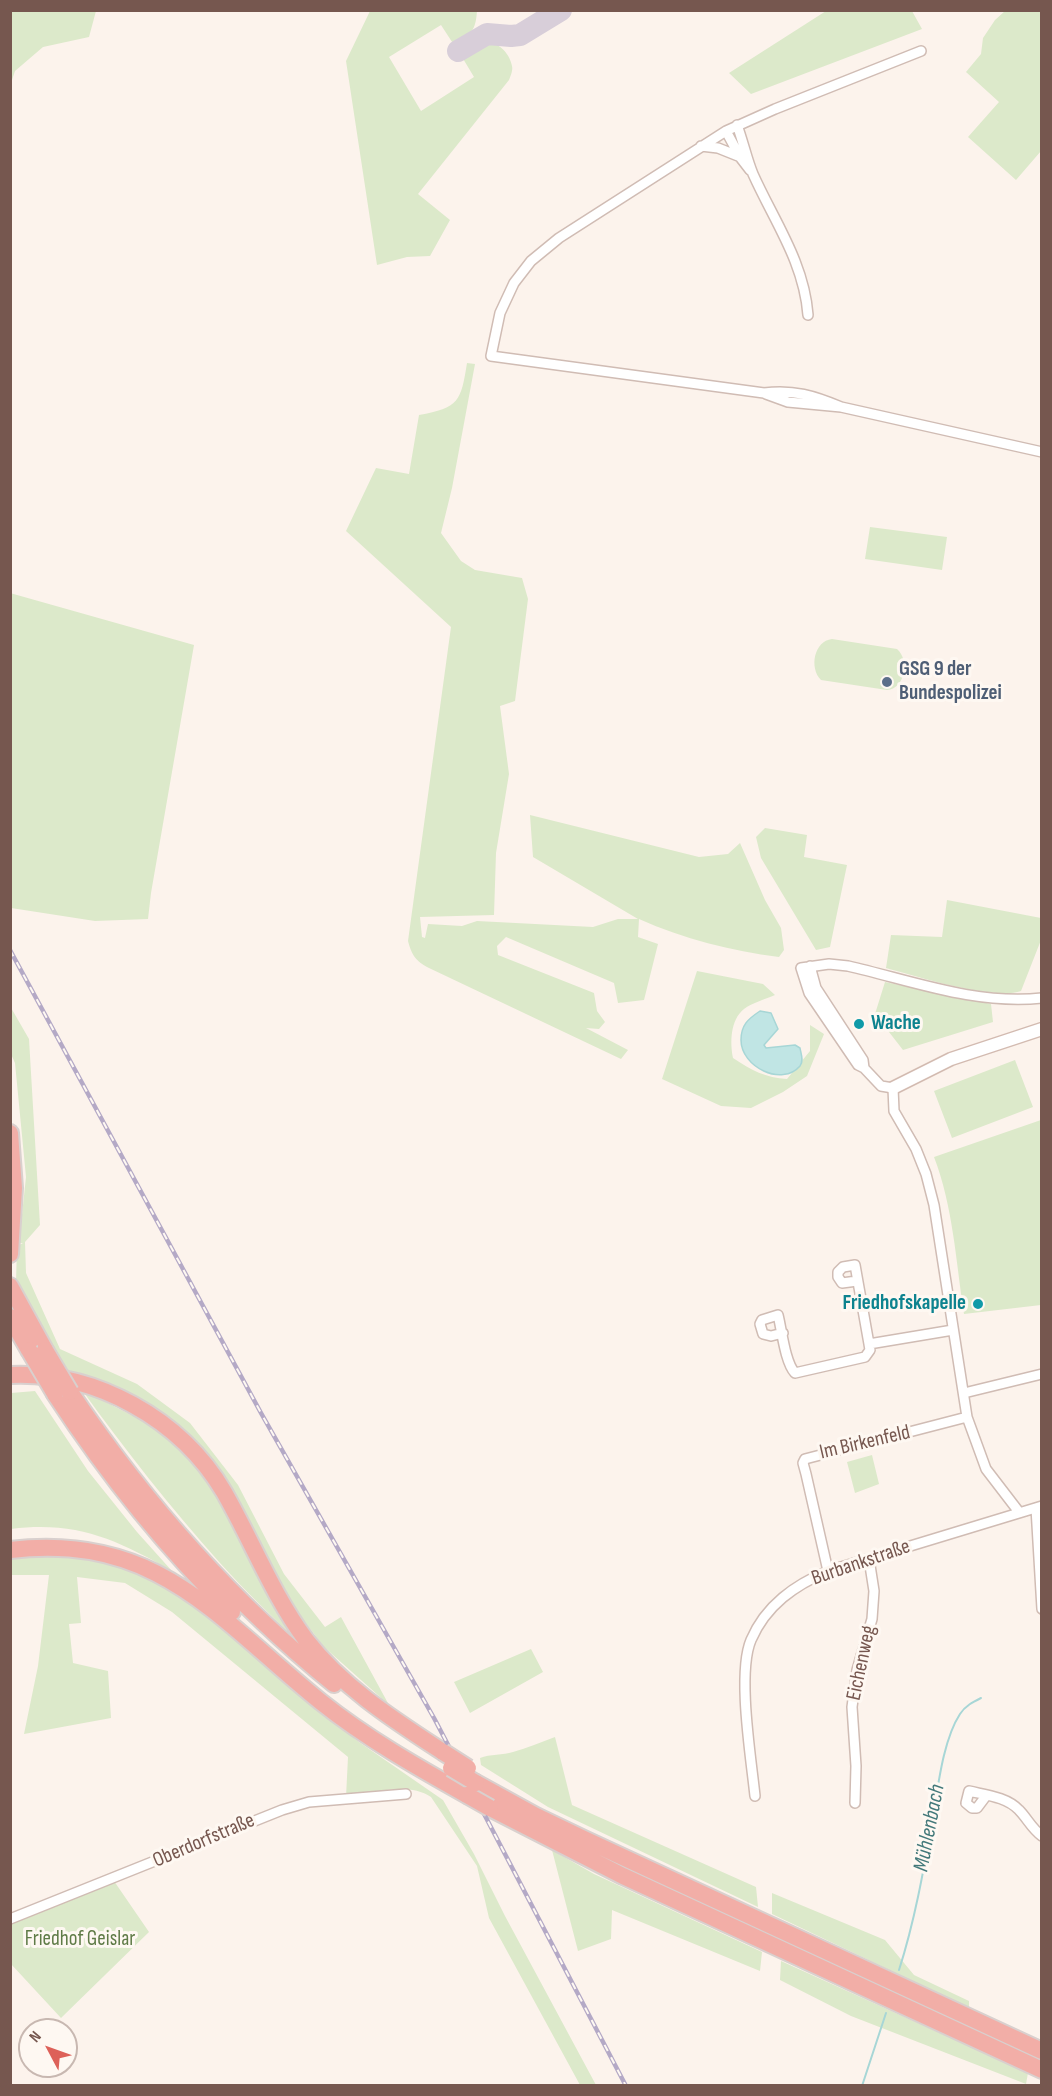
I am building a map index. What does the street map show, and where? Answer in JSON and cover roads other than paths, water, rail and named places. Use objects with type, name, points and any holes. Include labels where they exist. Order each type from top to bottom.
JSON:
[{"type":"highway","points":[[10,1133],[14,1212],[10,1254]]},
{"type":"highway","points":[[10,1286],[37,1350]]},
{"type":"highway","points":[[10,1317],[37,1350],[126,1494],[153,1528],[212,1593],[307,1682],[430,1761]]},
{"type":"highway","points":[[10,1375],[49,1375],[74,1380],[115,1395],[152,1417],[184,1443],[206,1466],[224,1492],[287,1613],[306,1640],[337,1674],[403,1726],[419,1742],[430,1761],[450,1786],[471,1789],[536,1816],[1041,2051]]},
{"type":"highway","points":[[63,1393],[153,1506],[218,1578],[264,1624],[360,1705],[419,1742]]},
{"type":"highway","points":[[10,1550],[75,1549],[132,1562],[153,1571],[195,1595],[297,1682],[354,1726],[430,1761],[460,1768],[539,1809],[586,1840]]},
{"type":"highway","points":[[460,1768],[471,1789],[490,1808],[623,1876],[761,1942],[1041,2070]]},
{"type":"street","points":[[921,51],[737,125],[559,238],[531,261],[514,284],[504,302],[491,356],[764,393],[788,402],[841,407],[1041,452]]},
{"type":"street","points":[[737,125],[752,172],[796,260],[803,283],[808,315]]},
{"type":"street","points":[[726,131],[740,157],[752,172]]},
{"type":"street","points":[[701,146],[724,150],[740,157]]},
{"type":"street","points":[[1041,998],[1003,1000],[973,997],[848,966],[829,964],[806,967],[831,1019],[848,1044],[858,1065],[886,1088],[893,1088],[951,1059],[1041,1029]]},
{"type":"street","points":[[893,1088],[894,1112],[916,1149],[934,1204],[967,1417],[986,1469],[1019,1512]]},
{"type":"street","points":[[783,1333],[791,1368],[795,1373],[865,1357],[870,1350],[857,1281]]},
{"type":"street","points":[[869,1344],[953,1330]]},
{"type":"street","points":[[964,1393],[1041,1374]]},
{"type":"street","name":"Im Birkenfeld","points":[[828,1571],[803,1463],[805,1459],[967,1417]]},
{"type":"street","points":[[1039,1507],[1041,1609]]},
{"type":"street","name":"Burbankstraße","points":[[755,1796],[745,1676],[750,1641],[763,1618],[778,1600],[828,1571],[1039,1507]]},
{"type":"street","name":"Eichenweg","points":[[855,1803],[856,1766],[852,1707],[857,1670],[872,1619],[874,1591],[869,1559]]},
{"type":"street","name":"Oberdorfstraße","points":[[10,1919],[282,1810],[309,1802],[406,1794]]},
{"type":"street","points":[[986,1796],[1008,1801],[1019,1809],[1041,1836]]},
{"type":"water","points":[[760,1011],[771,1013],[778,1029],[764,1045],[766,1048],[795,1045],[800,1048],[801,1064],[792,1072],[783,1075],[764,1071],[755,1066],[743,1050],[741,1035],[744,1026]]},
{"type":"waterway","name":"Mühlenbach","points":[[899,1970],[919,1894],[945,1750],[960,1714],[967,1706],[981,1698]]},
{"type":"waterway","points":[[862,2086],[886,2013]]},
{"type":"railway","points":[[10,950],[261,1413],[434,1718],[626,2086]]},
{"type":"place","name":"GSG 9 der Bundespolizei","points":[[887,682]]},
{"type":"place","name":"Wache","points":[[859,1024]]},
{"type":"place","name":"Friedhofskapelle","points":[[978,1304]]},
{"type":"park label","name":"Friedhof Geislar","points":[[80,1940]]}]
